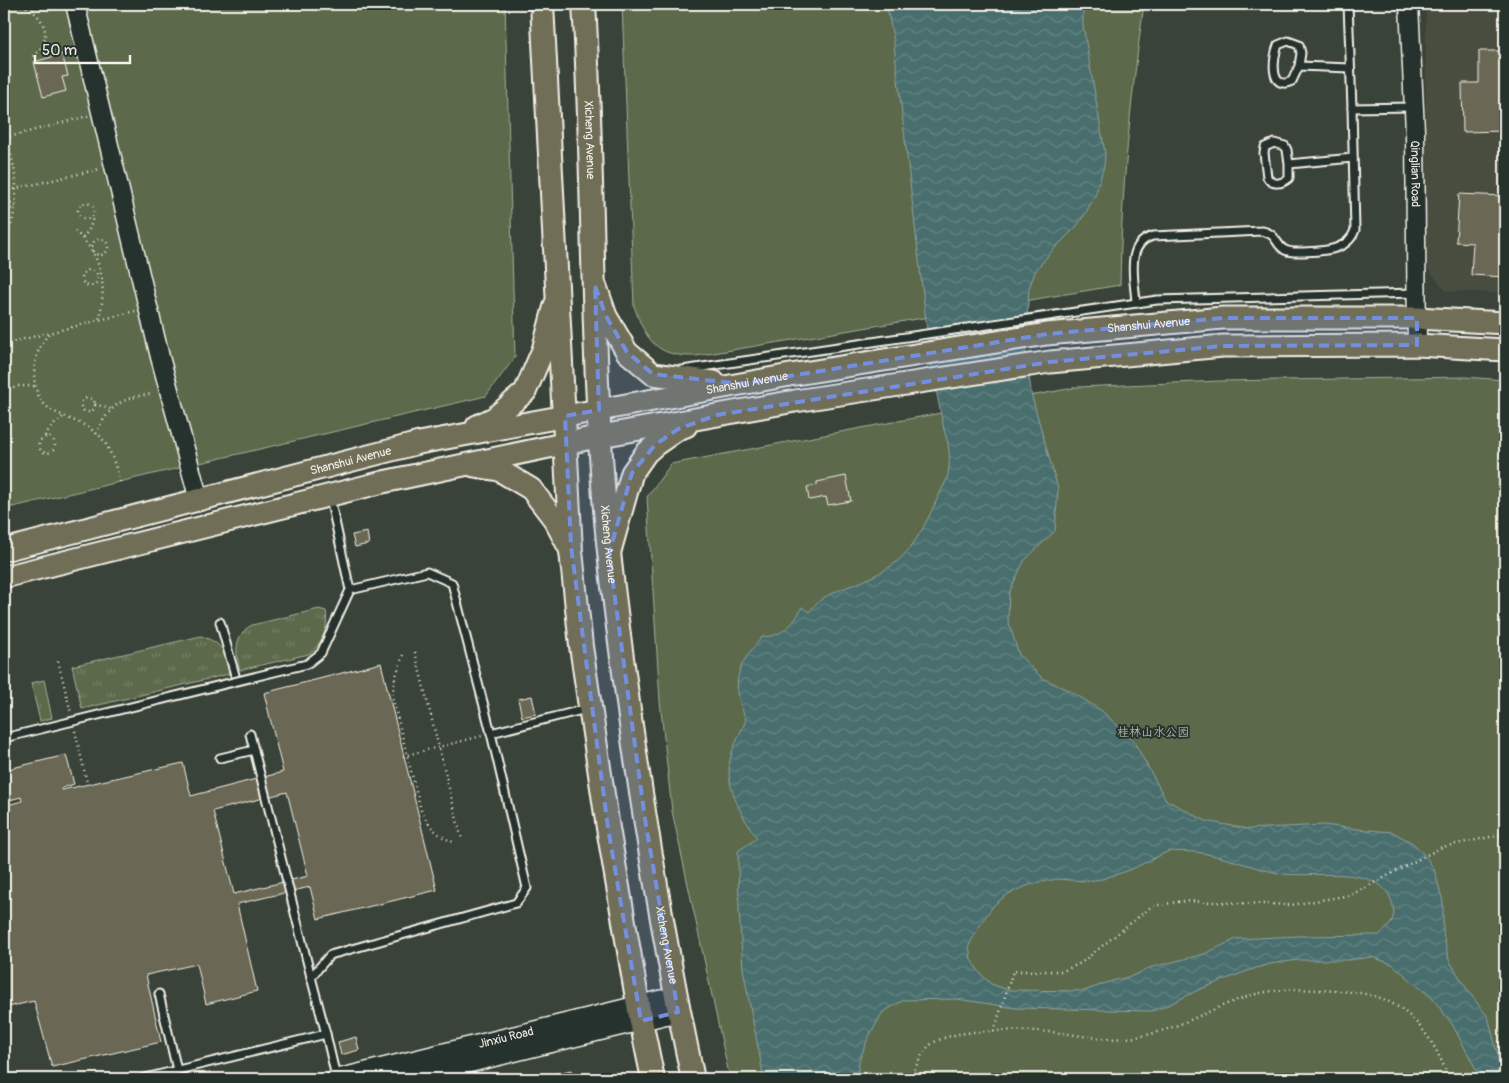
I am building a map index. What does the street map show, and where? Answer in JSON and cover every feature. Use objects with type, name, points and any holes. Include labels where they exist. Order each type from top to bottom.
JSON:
[{"type":"highway","points":[[542,4],[571,551],[581,646],[608,828],[640,1013],[654,1079]]},
{"type":"highway","name":"Xicheng Avenue","points":[[584,4],[599,410],[609,554],[644,819],[677,1004],[693,1079]]},
{"type":"main road","points":[[595,286],[606,316],[627,352],[652,374],[691,380],[741,384]]},
{"type":"main road","points":[[459,435],[494,418],[525,392],[543,350],[558,295]]},
{"type":"main road","name":"Shanshui Avenue","points":[[4,550],[419,443],[741,384],[1056,334],[1223,318],[1417,318],[1505,323]]},
{"type":"main road","name":"Shanshui Avenue","points":[[4,577],[383,482],[601,436],[795,401],[1060,361],[1223,346],[1417,345],[1505,350]]},
{"type":"main road","points":[[609,554],[632,472],[646,453],[678,429],[717,415]]},
{"type":"main road","points":[[466,464],[499,470],[531,489],[554,520],[571,551]]},
{"type":"street","points":[[75,4],[160,358],[199,500]]},
{"type":"street","name":"Qinglian Road","points":[[1409,4],[1414,107],[1417,345]]},
{"type":"street","name":"Jinxiu Road","points":[[336,1079],[677,1004]]},
{"type":"street","name":"Jinxiu Road","points":[[404,1079],[640,1013]]},
{"type":"lane","points":[[1136,303],[1134,252],[1141,242],[1153,236],[1262,231],[1275,237],[1284,250],[1293,252],[1330,250],[1348,242],[1351,238],[1355,230],[1348,4]]},
{"type":"lane","points":[[1288,41],[1299,45],[1301,53],[1299,66],[1292,81],[1286,84],[1278,81],[1275,78],[1274,70],[1278,46],[1288,41]]},
{"type":"lane","points":[[1299,66],[1350,68]]},
{"type":"lane","points":[[1352,108],[1414,107]]},
{"type":"lane","points":[[1274,143],[1285,146],[1288,150],[1289,164],[1287,179],[1276,183],[1269,181],[1264,153],[1266,147],[1274,143]]},
{"type":"lane","points":[[1289,164],[1353,158]]},
{"type":"lane","points":[[652,374],[1157,300],[1417,293]]},
{"type":"lane","points":[[4,738],[307,664],[321,653],[350,590],[329,495]]},
{"type":"lane","points":[[311,977],[330,955],[516,903],[527,888],[491,734],[452,583],[427,572],[350,590]]},
{"type":"lane","points":[[220,622],[235,675]]},
{"type":"lane","points":[[491,734],[590,708]]},
{"type":"lane","points":[[250,734],[336,1079]]},
{"type":"lane","points":[[220,758],[254,750]]},
{"type":"lane","points":[[159,994],[177,1070]]},
{"type":"lane","points":[[141,1079],[326,1034]]},
{"type":"path","points":[[22,4],[33,10],[43,21],[45,35],[42,47],[31,58]]},
{"type":"path","points":[[33,10],[36,4]]},
{"type":"path","points":[[4,242],[15,207],[16,181],[11,152],[4,137],[101,113]]},
{"type":"path","points":[[15,189],[114,166]]},
{"type":"path","points":[[4,195],[15,207]]},
{"type":"path","points":[[83,238],[92,223],[94,215],[94,209],[91,205],[83,203],[79,207],[78,212],[83,219],[88,220],[94,215]]},
{"type":"path","points":[[4,212],[15,207]]},
{"type":"path","points":[[75,230],[92,251],[100,275],[104,296],[99,320]]},
{"type":"path","points":[[100,238],[107,242],[108,250],[105,254],[99,255],[92,251],[92,245],[95,240],[100,238]]},
{"type":"path","points":[[87,270],[92,270],[100,275],[98,281],[92,286],[84,284],[82,279],[83,274],[87,270]]},
{"type":"path","points":[[4,344],[148,307]]},
{"type":"path","points":[[49,333],[39,347],[37,354],[34,386],[40,398],[51,410],[100,436],[111,455],[120,482]]},
{"type":"path","points":[[4,391],[18,386],[34,386]]},
{"type":"path","points":[[96,434],[102,419],[110,409],[139,395],[153,394]]},
{"type":"path","points":[[95,404],[92,410],[88,412],[83,410],[81,406],[82,400],[87,397],[91,398],[95,404],[110,409]]},
{"type":"path","points":[[45,437],[50,437],[56,443],[54,451],[49,454],[43,452],[39,443],[50,428],[64,416]]},
{"type":"path","points":[[414,652],[462,840]]},
{"type":"path","points":[[403,655],[395,679],[392,696],[405,755],[420,810],[429,827],[441,837],[453,842]]},
{"type":"path","points":[[58,661],[87,782]]},
{"type":"path","points":[[405,755],[491,734]]},
{"type":"path","points":[[994,1031],[1013,971],[1063,971],[1082,963],[1152,906],[1184,901],[1245,905],[1290,905],[1351,895],[1442,847],[1505,834]]},
{"type":"path","points":[[911,1079],[913,1072],[929,1046],[944,1037],[963,1032],[994,1031],[1068,1034],[1106,1040],[1140,1037],[1158,1033],[1248,996],[1267,992],[1310,990],[1350,992],[1385,1000],[1412,1018],[1423,1029],[1436,1048],[1449,1079]]},
{"type":"highlighted area","points":[[595,286],[606,316],[627,352],[653,374],[741,384],[1047,334],[1223,318],[1417,318],[1417,345],[1223,346],[1050,362],[717,415],[678,429],[655,445],[632,473],[609,554],[645,819],[678,1012],[641,1021],[608,828],[571,546],[565,416],[599,410]]},
{"type":"shaded area","points":[[1426,4],[1505,4],[1505,293],[1446,291],[1428,269],[1426,211]]},
{"type":"green space","points":[[4,4],[505,4],[515,357],[486,396],[4,509]]},
{"type":"green space","points":[[622,4],[1144,4],[1127,144],[1120,285],[696,356],[683,356],[662,350],[643,329],[634,306]]},
{"type":"green space","name":"桂林山水公园","points":[[1465,377],[1505,380],[1505,1079],[730,1079],[672,811],[660,701],[647,497],[671,464],[1078,387],[1220,381]]},
{"type":"green space","points":[[319,609],[326,611],[325,629],[318,646],[309,654],[240,670],[237,644],[246,629],[252,625]]},
{"type":"green space","points":[[201,636],[215,642],[222,649],[229,674],[82,709],[72,666]]},
{"type":"green space","points":[[44,680],[52,718],[40,721],[31,683]]},
{"type":"water","points":[[886,4],[1083,4],[1083,25],[1105,153],[1104,166],[1095,196],[1085,214],[1076,227],[1036,270],[1029,288],[1025,349],[1032,397],[1058,489],[1055,531],[1024,561],[1009,593],[1008,620],[1019,655],[1042,678],[1072,692],[1102,711],[1133,740],[1166,800],[1206,821],[1248,829],[1323,825],[1392,832],[1413,843],[1434,869],[1443,902],[1443,933],[1449,960],[1468,991],[1488,1017],[1504,1079],[1478,1079],[1477,1071],[1452,1024],[1433,999],[1392,964],[1372,957],[1348,960],[1298,960],[1270,964],[1198,990],[1152,1011],[1016,1008],[957,999],[904,1000],[883,1012],[868,1038],[859,1061],[857,1079],[764,1079],[743,969],[739,912],[738,851],[757,838],[734,797],[729,775],[732,752],[746,720],[738,695],[738,676],[746,658],[762,637],[781,632],[791,624],[802,607],[809,612],[827,596],[879,573],[906,553],[925,524],[947,479],[949,467],[948,442],[931,364],[893,36]],"holes":[[[1169,851],[1206,854],[1257,868],[1292,875],[1344,875],[1361,877],[1375,882],[1387,892],[1393,906],[1393,919],[1389,926],[1379,935],[1236,939],[1204,954],[1149,968],[1135,975],[1084,991],[1008,990],[991,984],[979,972],[971,959],[969,945],[983,920],[994,905],[1008,894],[1029,885],[1056,879],[1085,881],[1102,879],[1130,870]]]},
{"type":"building","points":[[1479,51],[1505,51],[1505,131],[1463,132],[1462,83],[1479,83]]},
{"type":"building","points":[[62,54],[68,76],[62,77],[66,91],[43,97],[34,62]]},
{"type":"building","points":[[1459,194],[1505,196],[1505,277],[1471,275],[1473,243],[1456,242]]},
{"type":"building","points":[[846,476],[851,501],[828,505],[826,497],[809,500],[807,487],[817,485],[817,482]]},
{"type":"building","points":[[367,532],[369,544],[355,547],[352,535]]},
{"type":"building","points":[[381,663],[437,890],[318,919],[310,887],[237,904],[257,991],[206,1004],[197,964],[146,975],[161,1042],[52,1067],[34,1001],[4,1008],[4,806],[22,801],[21,797],[10,800],[4,770],[66,755],[74,784],[62,788],[62,790],[183,763],[191,796],[283,772],[264,693]],"holes":[[[287,792],[308,876],[234,894],[213,811]]]},
{"type":"building","points":[[532,696],[536,714],[522,717],[518,699]]},
{"type":"building","points":[[356,1037],[359,1050],[341,1055],[338,1042]]},
{"type":"building","points":[[571,1070],[585,1079],[533,1079]]}]
